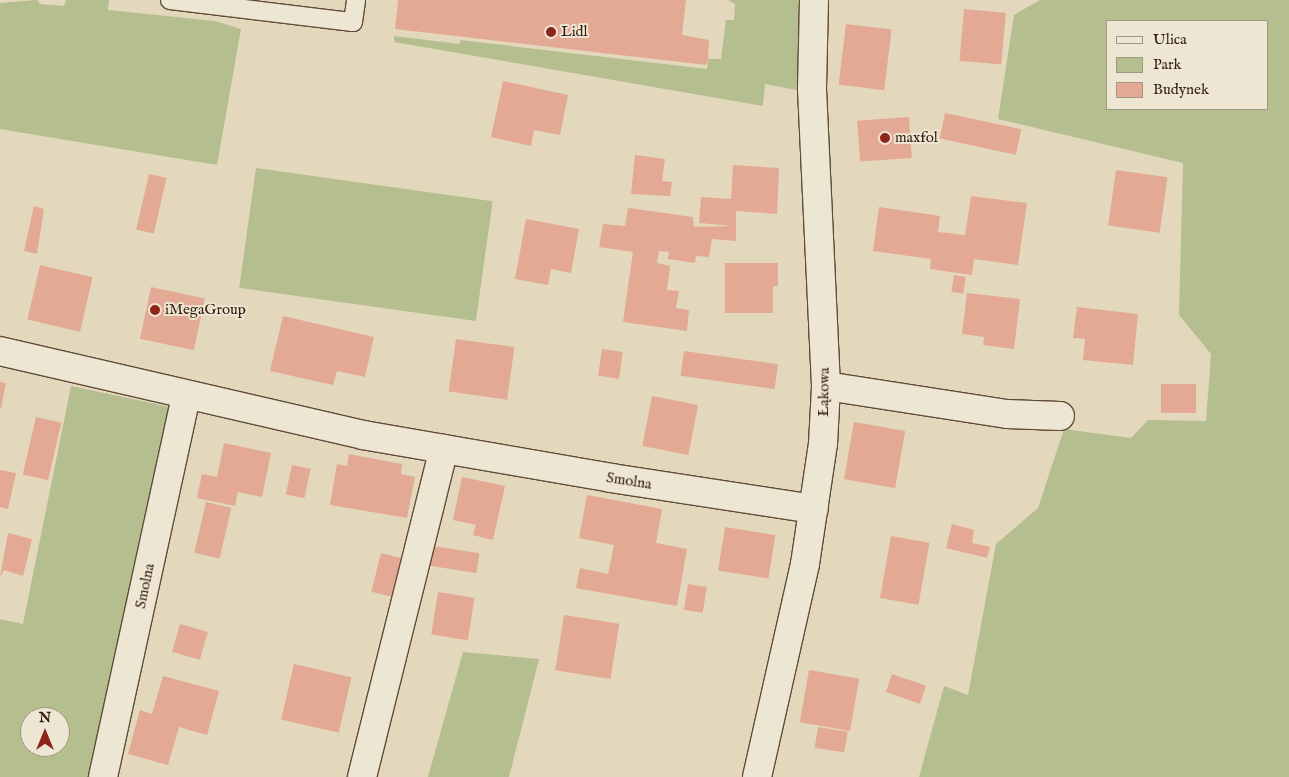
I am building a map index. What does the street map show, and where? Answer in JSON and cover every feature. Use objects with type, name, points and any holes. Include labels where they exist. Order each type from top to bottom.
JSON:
[{"type":"street","name":"Łąkowa","points":[[757,777],[789,644],[814,508],[826,386],[812,88],[814,0]]},
{"type":"street","name":"Smolna","points":[[0,351],[299,422],[444,449],[738,499],[814,508]]},
{"type":"street","points":[[826,386],[1007,414],[1060,416]]},
{"type":"street","name":"Smolna","points":[[103,777],[186,395]]},
{"type":"street","points":[[362,777],[444,449]]},
{"type":"lane","points":[[170,0],[353,22],[356,0]]},
{"type":"green space","points":[[37,0],[40,4],[64,6],[66,0],[109,0],[108,10],[215,21],[241,29],[217,165],[0,129],[0,3]]},
{"type":"green space","points":[[728,0],[802,0],[801,91],[765,84],[763,106],[394,42],[394,36],[460,44],[460,40],[707,69],[708,59],[721,59],[726,20],[734,20],[735,4]]},
{"type":"green space","points":[[1040,0],[1289,0],[1289,777],[919,777],[944,686],[968,695],[996,544],[1038,508],[1064,429],[1131,438],[1148,420],[1206,421],[1211,354],[1179,315],[1183,163],[998,119],[1014,15]]},
{"type":"green space","points":[[256,168],[493,201],[476,321],[239,288]]},
{"type":"green space","points":[[71,386],[175,408],[93,777],[0,777],[0,619],[23,624]]},
{"type":"green space","points":[[463,652],[539,659],[509,777],[428,777]]},
{"type":"building","name":"Lidl","points":[[398,0],[686,0],[682,35],[709,40],[708,59],[706,65],[395,29]]},
{"type":"building","points":[[964,9],[1006,13],[1001,64],[959,61]]},
{"type":"building","points":[[846,24],[892,30],[884,90],[839,85]]},
{"type":"building","points":[[503,81],[568,95],[560,135],[534,130],[531,146],[491,137]]},
{"type":"building","points":[[945,113],[1021,129],[1016,155],[940,138]]},
{"type":"building","points":[[909,117],[912,158],[860,162],[857,121]]},
{"type":"building","points":[[635,155],[665,159],[662,181],[672,182],[670,196],[631,194]]},
{"type":"building","points":[[733,165],[779,168],[777,214],[736,211],[736,241],[712,239],[709,257],[696,256],[695,263],[668,259],[669,252],[659,251],[657,263],[670,266],[667,290],[679,291],[676,308],[689,310],[687,331],[623,322],[633,252],[599,247],[603,224],[625,226],[628,208],[693,217],[694,227],[733,226],[699,223],[701,197],[731,199]]},
{"type":"building","points":[[1116,170],[1167,177],[1160,233],[1108,225]]},
{"type":"building","points":[[149,174],[167,178],[154,234],[136,230]]},
{"type":"building","points":[[971,196],[1027,203],[1018,265],[974,259],[972,275],[930,269],[931,259],[873,251],[879,207],[940,216],[938,232],[965,235]]},
{"type":"building","points":[[34,206],[44,209],[37,254],[24,251]]},
{"type":"building","points":[[526,219],[579,229],[571,273],[551,269],[548,285],[515,279]]},
{"type":"building","points":[[725,263],[778,263],[778,286],[773,286],[773,313],[725,313]]},
{"type":"building","points":[[40,265],[93,277],[80,332],[27,320]]},
{"type":"building","points":[[954,275],[966,277],[963,294],[951,292]]},
{"type":"building","points":[[151,287],[205,298],[194,350],[140,339]]},
{"type":"building","points":[[967,293],[1020,299],[1014,349],[983,345],[984,337],[962,334]]},
{"type":"building","points":[[1077,307],[1138,314],[1133,365],[1083,360],[1085,339],[1073,338]]},
{"type":"building","points":[[283,316],[374,337],[365,377],[337,371],[333,385],[270,371]]},
{"type":"building","points":[[456,339],[514,347],[507,400],[449,391]]},
{"type":"building","points":[[602,349],[623,352],[619,379],[598,376]]},
{"type":"building","points":[[684,351],[778,364],[775,389],[681,376]]},
{"type":"building","points":[[0,382],[6,383],[1,408],[0,408]]},
{"type":"building","points":[[1161,384],[1196,384],[1196,413],[1161,413]]},
{"type":"building","points":[[652,396],[698,405],[688,455],[642,446]]},
{"type":"building","points":[[36,417],[61,423],[48,480],[23,474]]},
{"type":"building","points":[[854,422],[905,431],[895,488],[844,479]]},
{"type":"building","points":[[224,443],[271,453],[262,497],[238,492],[235,506],[197,498],[202,474],[217,477]]},
{"type":"building","points":[[349,454],[402,464],[401,474],[415,477],[407,518],[330,505],[337,464],[347,466]]},
{"type":"building","points":[[292,465],[311,469],[304,498],[286,494]]},
{"type":"building","points":[[0,470],[16,473],[8,509],[0,507]]},
{"type":"building","points":[[462,477],[505,486],[493,540],[473,535],[476,525],[453,520]]},
{"type":"building","points":[[587,495],[662,509],[656,543],[687,549],[677,606],[576,588],[580,568],[608,574],[614,545],[579,538]]},
{"type":"building","points":[[206,502],[231,508],[220,559],[194,553]]},
{"type":"building","points":[[952,524],[974,530],[972,543],[990,547],[987,558],[946,548]]},
{"type":"building","points":[[725,527],[775,535],[768,578],[718,570]]},
{"type":"building","points":[[8,533],[32,539],[23,576],[4,570],[0,577]]},
{"type":"building","points":[[891,536],[929,543],[918,605],[880,598]]},
{"type":"building","points":[[433,546],[479,553],[476,573],[430,566]]},
{"type":"building","points":[[381,553],[405,559],[396,598],[371,592]]},
{"type":"building","points":[[688,584],[707,587],[703,613],[684,610]]},
{"type":"building","points":[[438,592],[475,598],[468,640],[431,634]]},
{"type":"building","points":[[564,615],[619,624],[611,679],[555,670]]},
{"type":"building","points":[[180,624],[208,632],[200,660],[172,652]]},
{"type":"building","points":[[294,664],[351,677],[339,733],[281,720]]},
{"type":"building","points":[[809,670],[859,679],[850,731],[800,722]]},
{"type":"building","points":[[892,674],[926,686],[920,704],[886,692]]},
{"type":"building","points":[[163,676],[219,691],[207,735],[179,727],[168,765],[128,754],[140,710],[152,714]]},
{"type":"building","points":[[818,727],[848,732],[844,752],[815,748]]},
{"type":"place","name":"Lidl","points":[[551,32]]},
{"type":"place","name":"maxfol","points":[[885,138]]},
{"type":"place","name":"iMegaGroup","points":[[155,310]]}]
